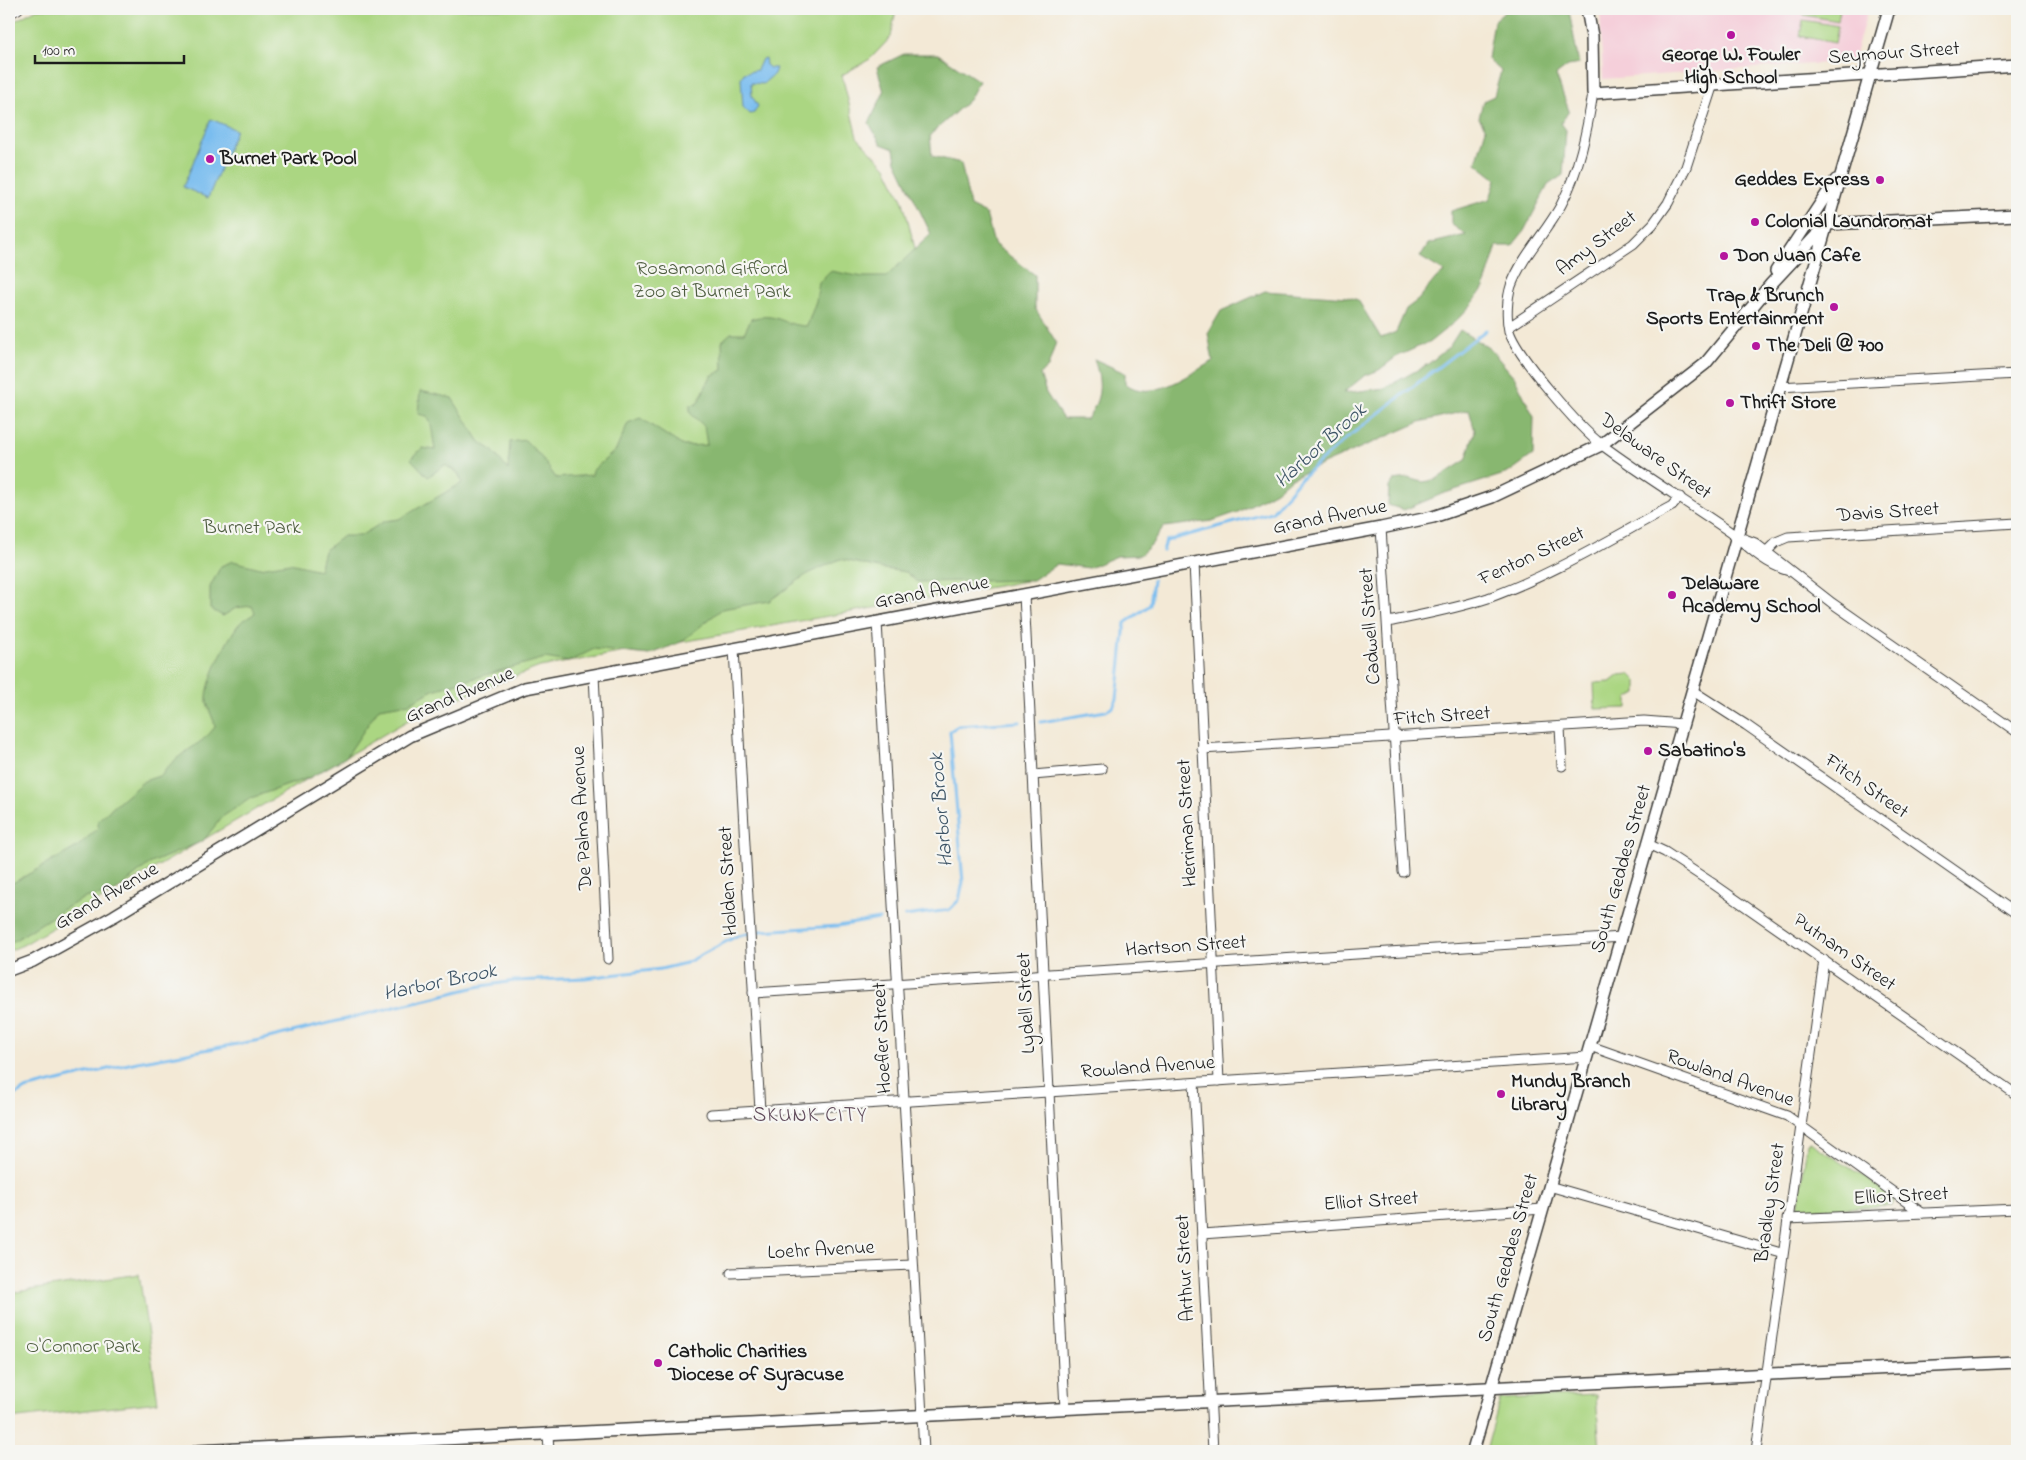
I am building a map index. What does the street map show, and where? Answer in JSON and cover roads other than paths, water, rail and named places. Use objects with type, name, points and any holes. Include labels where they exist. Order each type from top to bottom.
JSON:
[{"type":"street","points":[[9,14],[18,9]]},
{"type":"street","points":[[1509,327],[1511,287],[1521,264],[1561,205],[1572,180],[1586,133],[1593,93],[1592,36],[1587,9]]},
{"type":"street","name":"South Geddes Street","points":[[1473,1451],[1889,9]]},
{"type":"street","name":"Seymour Street","points":[[1593,93],[2017,65]]},
{"type":"street","name":"Amy Street","points":[[1509,327],[1633,244],[1653,224],[1668,203],[1686,167],[1713,84]]},
{"type":"street","points":[[1770,284],[1772,276],[1808,220],[1841,174]]},
{"type":"street","points":[[1827,224],[2017,215]]},
{"type":"street","name":"Grand Avenue","points":[[9,970],[33,961],[114,916],[410,736],[525,688],[1381,528],[1433,517],[1492,498],[1601,444],[1705,364],[1770,284],[1827,224]]},
{"type":"street","name":"Delaware Street","points":[[1509,327],[1518,348],[1546,385],[1601,444],[1736,536],[1778,568],[1789,571]]},
{"type":"street","points":[[1779,387],[2017,374]]},
{"type":"street","name":"Fenton Street","points":[[1388,622],[1444,610],[1491,597],[1565,563],[1672,506],[1680,497]]},
{"type":"street","name":"Davis Street","points":[[1767,551],[1776,542],[1788,537],[2017,523]]},
{"type":"street","name":"Cadwell Street","points":[[1381,528],[1396,737],[1403,872]]},
{"type":"street","name":"Delaware Street","points":[[1736,536],[1755,543],[1767,551],[1782,562],[1789,571],[2017,732]]},
{"type":"street","name":"Herriman Street","points":[[1194,563],[1219,1081]]},
{"type":"street","name":"Lydell Street","points":[[1024,595],[1065,1409]]},
{"type":"street","name":"Hoefler Street","points":[[877,622],[924,1451]]},
{"type":"street","name":"Holden Street","points":[[734,649],[760,1111]]},
{"type":"street","name":"De Palma Avenue","points":[[594,675],[608,959]]},
{"type":"street","name":"Fitch Street","points":[[1693,691],[1754,730],[2017,914]]},
{"type":"street","name":"Fitch Street","points":[[1202,749],[1644,721],[1683,724]]},
{"type":"street","points":[[1560,727],[1562,766]]},
{"type":"street","points":[[1033,775],[1102,769]]},
{"type":"street","name":"Putnam Street","points":[[1648,844],[1665,852],[1704,877],[2017,1094]]},
{"type":"street","name":"Hartson Street","points":[[753,993],[1622,937]]},
{"type":"street","name":"Bradley Street","points":[[1756,1451],[1781,1253],[1824,960]]},
{"type":"street","name":"Rowland Avenue","points":[[711,1114],[1194,1083],[1588,1051],[1787,1116],[1922,1214]]},
{"type":"street","name":"Arthur Street","points":[[1194,1083],[1213,1451]]},
{"type":"street","points":[[1549,1186],[1781,1253]]},
{"type":"street","name":"Elliot Street","points":[[1202,1234],[1543,1209]]},
{"type":"street","name":"Elliot Street","points":[[1786,1219],[2017,1209]]},
{"type":"street","name":"Loehr Avenue","points":[[731,1273],[912,1265]]},
{"type":"street","points":[[197,1451],[2017,1362]]},
{"type":"street","points":[[548,1434],[549,1451]]},
{"type":"water","points":[[765,58],[766,65],[770,68],[776,68],[774,74],[763,84],[751,83],[752,96],[758,106],[754,113],[750,114],[743,107],[741,78],[744,73],[757,70],[762,59]]},
{"type":"water","name":"Burnet Park Pool","points":[[211,119],[236,130],[208,198],[183,187]]},
{"type":"waterway","name":"Harbor Brook","points":[[1163,551],[1166,541],[1272,512],[1301,478],[1348,437],[1486,330]]},
{"type":"waterway","name":"Harbor Brook","points":[[1041,722],[1106,711],[1113,707],[1117,699],[1125,623],[1150,605],[1153,580]]},
{"type":"waterway","name":"Harbor Brook","points":[[905,916],[949,910],[959,900],[963,882],[950,731],[958,726],[1020,722]]},
{"type":"waterway","name":"Harbor Brook","points":[[9,1099],[25,1089],[137,1062],[260,1040],[476,987],[514,981],[585,978],[661,969],[686,963],[735,937],[760,931],[838,926],[879,919]]},
{"type":"place","name":"George W. Fowler High School","points":[[1731,35]]},
{"type":"place","name":"Burnet Park Pool","points":[[210,159]]},
{"type":"place","name":"Geddes Express","points":[[1880,180]]},
{"type":"place","name":"Colonial Laundromat","points":[[1755,222]]},
{"type":"place","name":"Don Juan Cafe","points":[[1724,256]]},
{"type":"place","name":"Trap & Brunch Sports Entertainment","points":[[1834,307]]},
{"type":"place","name":"The Deli @ 700","points":[[1756,346]]},
{"type":"place","name":"Thrift Store","points":[[1730,403]]},
{"type":"place","name":"Delaware Academy School","points":[[1672,595]]},
{"type":"place","name":"Sabatino's","points":[[1648,751]]},
{"type":"place","name":"Mundy Branch Library","points":[[1501,1094]]},
{"type":"place","name":"Catholic Charities Diocese of Syracuse","points":[[658,1363]]},
{"type":"district","name":"SKUNK CITY","points":[[810,1116]]},
{"type":"park label","name":"Rosamond Gifford Zoo at Burnet Park","points":[[712,280]]},
{"type":"park label","name":"Burnet Park","points":[[252,528]]},
{"type":"park label","name":"O'Connor Park","points":[[83,1347]]}]
